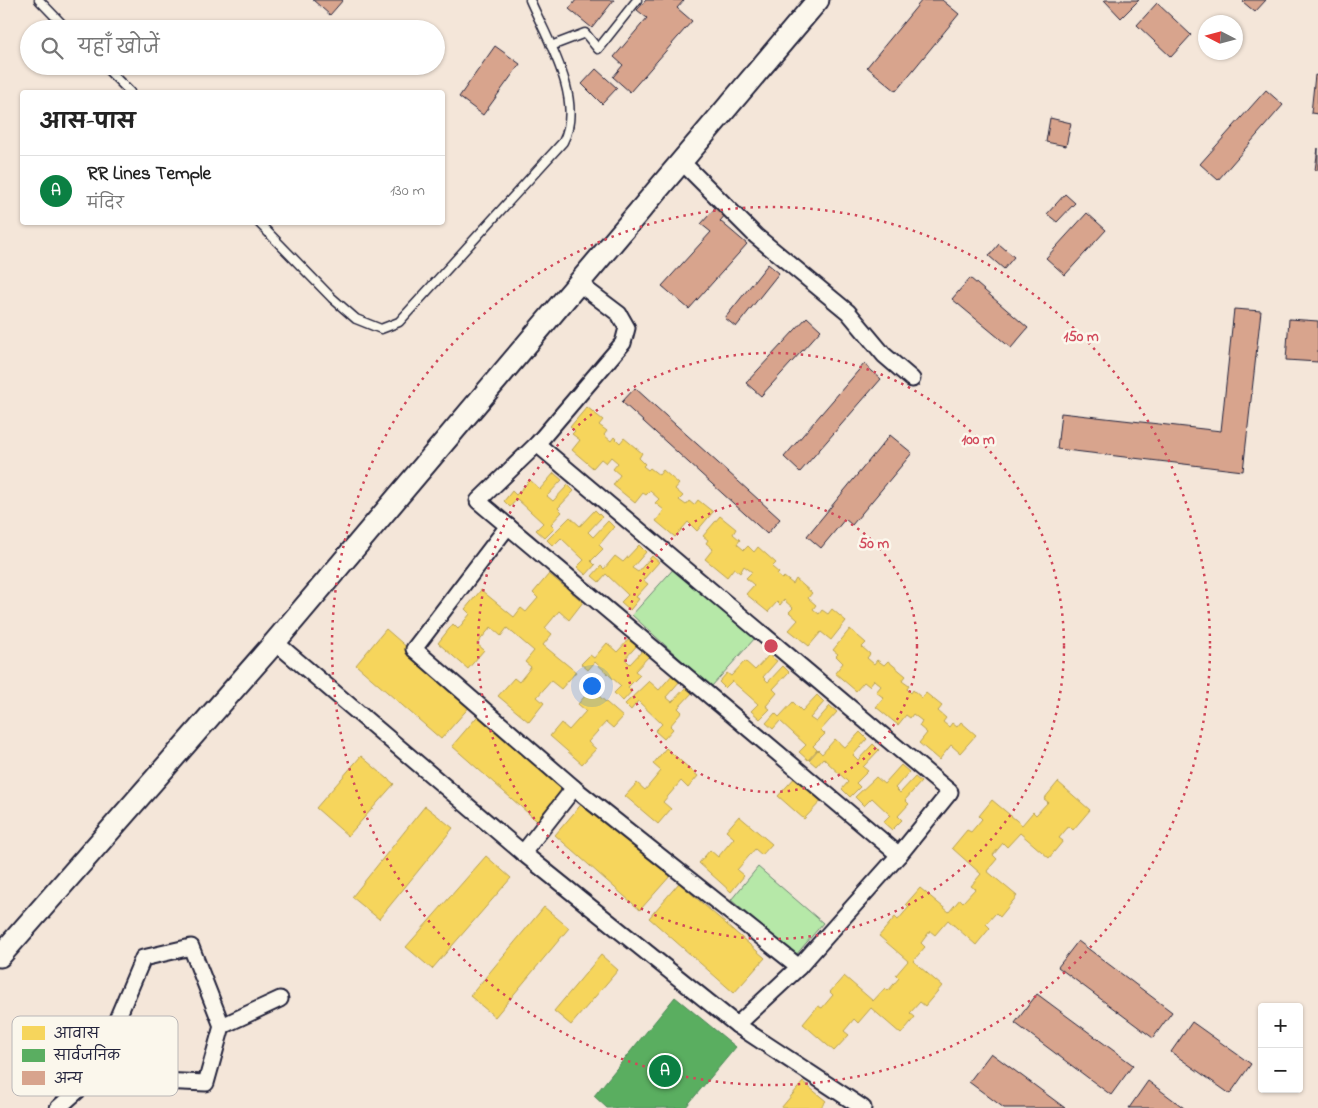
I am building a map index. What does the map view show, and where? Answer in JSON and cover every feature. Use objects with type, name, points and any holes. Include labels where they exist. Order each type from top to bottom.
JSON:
[{"type":"street","points":[[0,956],[275,642],[818,0]]},
{"type":"street","points":[[681,161],[756,236],[848,312],[884,355],[912,379]]},
{"type":"street","points":[[578,283],[619,314],[626,328],[625,336],[617,350],[537,444],[478,501],[898,855]]},
{"type":"street","points":[[537,444],[950,792],[898,855],[799,967],[737,1025]]},
{"type":"street","points":[[508,526],[414,649],[574,788],[799,967]]},
{"type":"street","points":[[275,642],[523,853],[737,1025],[863,1108]]},
{"type":"street","points":[[523,853],[574,788]]},
{"type":"street","points":[[118,1016],[142,958],[191,947],[222,1026],[206,1083],[178,1082]]},
{"type":"street","points":[[222,1026],[280,999]]},
{"type":"street","points":[[58,1108],[72,1096]]},
{"type":"lane","points":[[39,0],[58,20]]},
{"type":"lane","points":[[261,225],[332,298],[356,319],[381,329],[399,322],[566,136],[569,130],[568,99],[564,76],[530,0]]},
{"type":"lane","points":[[551,46],[585,33],[598,48],[637,0]]},
{"type":"lane","points":[[113,75],[128,90]]},
{"type":"green space","points":[[677,565],[756,637],[711,687],[632,615]]},
{"type":"green space","points":[[758,867],[823,923],[796,955],[731,900]]},
{"type":"building: आवास","points":[[587,407],[603,420],[599,425],[607,431],[604,435],[611,441],[614,437],[620,443],[624,438],[642,453],[639,458],[645,464],[643,466],[648,470],[650,468],[659,475],[663,470],[679,484],[675,489],[683,496],[679,500],[686,505],[689,501],[694,505],[698,500],[713,512],[697,531],[688,522],[675,537],[656,521],[664,510],[655,503],[659,499],[650,491],[646,495],[643,493],[635,503],[613,485],[620,475],[613,469],[618,463],[611,457],[606,463],[601,459],[593,468],[572,450],[580,440],[572,434],[575,431],[570,427]]},
{"type":"building: आवास","points":[[554,473],[562,480],[547,496],[553,501],[568,485],[574,491],[558,508],[562,512],[551,524],[555,528],[545,538],[536,530],[543,523],[517,499],[510,507],[504,501],[512,491],[516,495],[530,480],[540,489]]},
{"type":"building: आवास","points":[[595,510],[602,517],[588,532],[593,537],[608,521],[614,527],[599,545],[603,549],[591,561],[595,565],[586,575],[577,567],[584,560],[561,538],[553,546],[547,540],[570,517],[580,526]]},
{"type":"building: आवास","points":[[720,516],[736,529],[733,534],[740,540],[737,544],[744,550],[748,546],[754,552],[758,547],[776,563],[772,567],[779,573],[777,575],[782,579],[784,577],[793,584],[796,579],[812,593],[808,598],[816,605],[813,609],[819,614],[822,610],[828,614],[832,609],[846,621],[831,640],[821,632],[809,646],[789,630],[798,620],[789,612],[793,608],[784,600],[780,605],[777,602],[768,612],[746,594],[754,585],[746,578],[752,572],[744,566],[740,573],[734,568],[727,577],[705,559],[713,549],[706,543],[708,540],[703,536]]},
{"type":"building: आवास","points":[[639,545],[646,552],[632,568],[638,572],[652,556],[659,562],[643,580],[648,584],[636,597],[639,599],[630,610],[621,602],[628,595],[606,574],[599,582],[592,576],[601,566],[604,569],[615,556],[623,562]]},
{"type":"building: आवास","points":[[549,574],[583,602],[569,620],[559,611],[545,628],[552,634],[543,645],[576,672],[561,689],[551,681],[537,697],[544,703],[529,722],[498,696],[514,678],[519,682],[531,667],[525,662],[534,651],[507,628],[501,636],[491,627],[477,644],[484,650],[468,669],[438,643],[453,624],[458,629],[470,614],[465,609],[481,590],[514,617],[521,608],[526,612],[538,598],[533,593]]},
{"type":"building: आवास","points":[[386,629],[472,704],[441,739],[356,665]]},
{"type":"building: आवास","points":[[850,629],[866,643],[862,647],[870,654],[867,658],[874,664],[877,660],[884,665],[888,661],[906,676],[902,681],[909,686],[907,689],[911,693],[913,690],[922,698],[926,693],[942,706],[938,711],[946,718],[943,722],[949,727],[952,723],[957,727],[961,722],[976,735],[960,753],[951,745],[939,760],[919,743],[927,733],[919,726],[922,721],[913,714],[910,718],[906,715],[898,725],[876,707],[884,698],[876,692],[881,686],[874,680],[869,686],[864,682],[856,691],[835,673],[843,663],[836,656],[838,654],[833,650]]},
{"type":"building: आवास","points":[[632,636],[639,643],[625,659],[630,664],[645,648],[651,654],[635,671],[640,675],[628,687],[632,691],[623,701],[614,693],[621,686],[595,662],[588,670],[581,664],[590,655],[594,658],[607,643],[617,652]]},
{"type":"building: आवास","points":[[769,655],[777,661],[763,677],[768,682],[783,666],[789,672],[773,689],[777,693],[766,706],[770,709],[760,719],[751,711],[758,704],[732,681],[725,688],[719,682],[727,673],[731,676],[745,661],[755,670]]},
{"type":"building: आवास","points":[[673,674],[680,681],[666,697],[672,702],[687,686],[693,692],[678,708],[682,712],[670,726],[673,729],[664,739],[655,731],[662,724],[638,701],[631,710],[625,704],[649,681],[659,690]]},
{"type":"building: आवास","points":[[591,689],[623,717],[613,728],[606,722],[588,742],[596,749],[582,764],[550,736],[561,723],[569,730],[586,711],[578,704]]},
{"type":"building: आवास","points":[[817,695],[824,702],[810,718],[816,722],[830,706],[837,712],[821,730],[825,734],[813,746],[817,750],[808,760],[799,752],[806,745],[780,721],[773,729],[766,723],[775,713],[779,717],[793,702],[802,711]]},
{"type":"building: आवास","points":[[482,711],[568,785],[537,821],[452,746]]},
{"type":"building: आवास","points":[[860,732],[867,739],[853,755],[858,760],[873,744],[879,750],[863,767],[868,771],[856,783],[860,787],[850,797],[842,789],[848,782],[823,758],[816,766],[809,760],[818,750],[822,754],[835,739],[845,748]]},
{"type":"building: आवास","points":[[666,748],[698,776],[688,788],[681,781],[663,802],[671,809],[658,824],[625,796],[637,783],[645,790],[661,771],[653,764]]},
{"type":"building: आवास","points":[[361,756],[394,784],[348,836],[316,808]]},
{"type":"building: आवास","points":[[901,765],[909,772],[895,788],[900,793],[915,777],[921,782],[905,800],[909,804],[898,816],[902,820],[892,830],[883,822],[890,815],[872,798],[864,806],[855,797],[876,777],[884,784]]},
{"type":"building: आवास","points":[[798,774],[824,798],[804,819],[778,796]]},
{"type":"building: आवास","points":[[1058,782],[1090,810],[1073,830],[1069,826],[1059,838],[1063,841],[1049,858],[1020,833],[1007,847],[1003,843],[993,855],[997,859],[987,871],[1017,896],[1000,917],[996,913],[986,924],[990,928],[976,945],[948,920],[935,935],[930,931],[921,943],[925,947],[913,961],[942,986],[925,1006],[920,1002],[910,1013],[915,1017],[901,1034],[871,1008],[858,1023],[854,1019],[844,1031],[849,1035],[834,1051],[803,1024],[818,1006],[822,1008],[833,995],[830,992],[844,976],[873,1001],[885,988],[888,991],[899,978],[896,975],[908,961],[879,936],[895,917],[898,920],[909,907],[906,904],[920,888],[949,912],[960,899],[963,902],[975,889],[971,886],[981,874],[952,848],[967,830],[971,832],[982,819],[979,816],[992,800],[1022,825],[1033,812],[1036,815],[1048,802],[1044,799]]},
{"type":"building: आवास","points":[[585,800],[671,875],[640,910],[555,835]]},
{"type":"building: आवास","points":[[425,806],[453,828],[379,919],[352,897]]},
{"type":"building: आवास","points":[[739,816],[772,844],[762,855],[755,849],[737,870],[744,876],[731,892],[699,863],[710,850],[718,857],[734,838],[726,831]]},
{"type":"building: आवास","points":[[486,856],[511,878],[432,969],[406,947]]},
{"type":"building: आवास","points":[[679,883],[765,958],[734,993],[649,918]]},
{"type":"building: आवास","points":[[544,907],[569,928],[495,1017],[470,996]]},
{"type":"building: आवास","points":[[601,955],[618,970],[571,1025],[554,1011]]},
{"type":"building: आवास","points":[[803,1082],[826,1101],[820,1108],[781,1108]]},
{"type":"building: सार्वजनिक","points":[[675,997],[736,1047],[685,1108],[607,1108],[594,1096]]},
{"type":"building: अन्य","points":[[313,0],[343,0],[330,15]]},
{"type":"building: अन्य","points":[[576,0],[614,0],[592,28],[569,9]]},
{"type":"building: अन्य","points":[[646,0],[684,0],[677,8],[692,21],[630,92],[613,77],[623,65],[614,57],[647,18],[637,10]]},
{"type":"building: अन्य","points":[[922,0],[942,0],[959,14],[896,91],[867,67]]},
{"type":"building: अन्य","points":[[1104,0],[1139,0],[1121,18]]},
{"type":"building: अन्य","points":[[1245,0],[1266,0],[1255,12],[1243,2]]},
{"type":"building: अन्य","points":[[1157,3],[1191,35],[1171,57],[1137,25]]},
{"type":"building: अन्य","points":[[495,46],[520,64],[483,115],[459,97]]},
{"type":"building: अन्य","points":[[596,69],[617,88],[602,104],[582,84]]},
{"type":"building: अन्य","points":[[1315,75],[1318,76],[1318,114],[1311,113]]},
{"type":"building: अन्य","points":[[1266,90],[1283,105],[1218,180],[1200,164]]},
{"type":"building: अन्य","points":[[1050,118],[1071,123],[1066,146],[1046,142]]},
{"type":"building: अन्य","points":[[1318,148],[1318,170],[1315,170]]},
{"type":"building: अन्य","points":[[1065,194],[1075,203],[1057,222],[1047,214]]},
{"type":"building: अन्य","points":[[717,206],[726,214],[720,221],[747,244],[689,309],[662,286],[711,232],[701,224]]},
{"type":"building: अन्य","points":[[1087,213],[1106,230],[1065,275],[1046,258]]},
{"type":"building: अन्य","points":[[999,244],[1014,257],[1004,269],[989,256]]},
{"type":"building: अन्य","points":[[768,264],[779,273],[736,327],[725,318]]},
{"type":"building: अन्य","points":[[970,278],[1028,328],[1011,348],[952,299]]},
{"type":"building: अन्य","points":[[1234,309],[1261,311],[1243,471],[1057,449],[1061,413],[1221,431]]},
{"type":"building: अन्य","points":[[807,317],[821,330],[761,396],[746,383]]},
{"type":"building: अन्य","points":[[1289,319],[1318,321],[1318,362],[1286,360]]},
{"type":"building: अन्य","points":[[864,364],[881,379],[800,472],[784,457]]},
{"type":"building: अन्य","points":[[635,388],[780,519],[767,534],[622,402]]},
{"type":"building: अन्य","points":[[890,435],[912,453],[852,525],[845,519],[821,548],[807,536]]},
{"type":"building: अन्य","points":[[1078,941],[1172,1012],[1153,1038],[1058,967]]},
{"type":"building: अन्य","points":[[1037,994],[1133,1065],[1111,1095],[1015,1023]]},
{"type":"building: अन्य","points":[[1192,1022],[1251,1064],[1230,1094],[1171,1052]]},
{"type":"building: अन्य","points":[[991,1053],[1065,1108],[1004,1108],[969,1082]]},
{"type":"building: अन्य","points":[[1148,1081],[1184,1108],[1129,1108]]},
{"type":"place","name":"RR Lines Temple","points":[[665,1071]]}]
